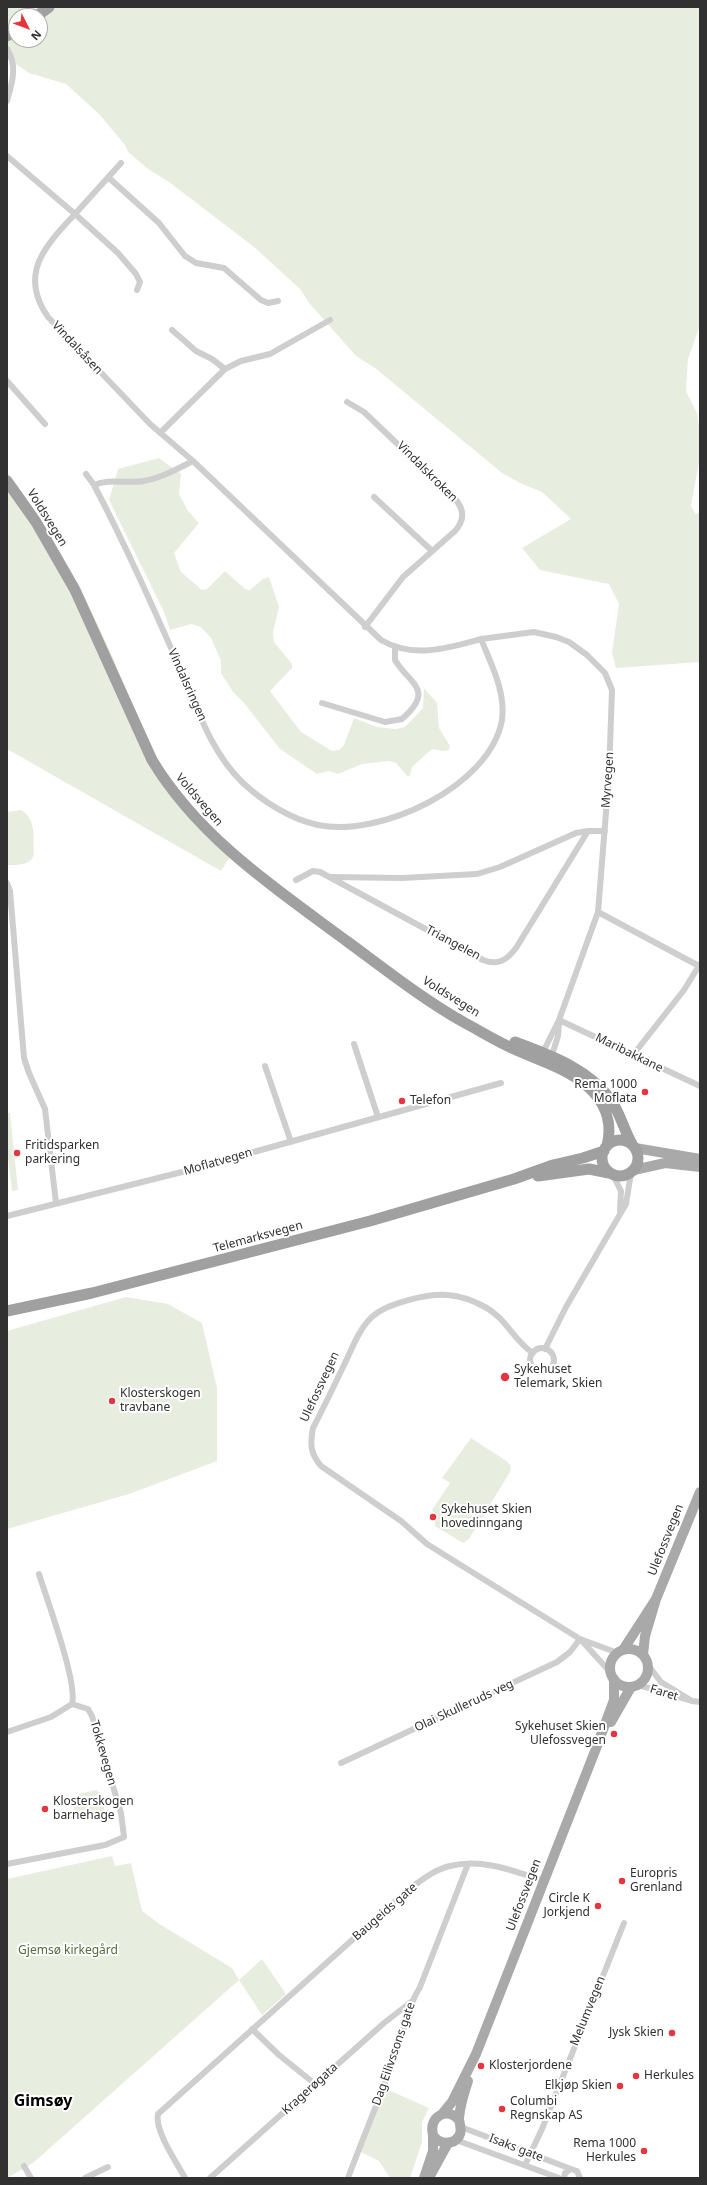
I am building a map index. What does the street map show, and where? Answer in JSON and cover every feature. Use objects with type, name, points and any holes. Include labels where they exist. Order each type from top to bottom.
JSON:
[{"type":"highway","name":"Voldsvegen","points":[[7,481],[36,522],[75,590],[152,760],[168,785],[191,814],[232,854],[284,895],[431,1001],[500,1042],[547,1058],[584,1074],[606,1093],[615,1108],[633,1146]]},
{"type":"highway","name":"Voldsvegen","points":[[547,1058],[576,1078],[597,1098],[609,1121],[610,1128],[605,1148]]},
{"type":"highway","points":[[618,1140],[633,1146],[638,1157],[633,1171],[622,1176],[611,1174],[602,1161],[605,1148],[618,1140]]},
{"type":"highway","name":"Telemarksvegen","points":[[7,1311],[92,1293],[286,1243],[514,1179],[553,1165],[589,1157],[605,1148]]},
{"type":"highway","name":"Telemarksvegen","points":[[514,1179],[580,1169],[611,1174]]},
{"type":"main road","points":[[633,1146],[700,1159]]},
{"type":"main road","points":[[633,1171],[665,1162],[700,1167]]},
{"type":"main road","name":"Ulefossvegen","points":[[643,1655],[645,1636],[656,1599],[700,1492]]},
{"type":"main road","name":"Ulefossvegen","points":[[621,1651],[656,1599]]},
{"type":"main road","points":[[633,1650],[643,1655],[648,1665],[646,1676],[634,1686],[618,1684],[612,1676],[612,1660],[621,1651],[633,1650]]},
{"type":"main road","name":"Ulefossvegen","points":[[443,2113],[452,2102],[476,2054],[598,1746],[614,1700],[612,1676]]},
{"type":"main road","name":"Ulefossvegen","points":[[598,1746],[634,1686]]},
{"type":"main road","name":"Ulefossvegen","points":[[460,2123],[461,2106],[476,2054]]},
{"type":"main road","points":[[424,2178],[432,2151],[432,2124],[436,2117],[443,2113],[452,2114],[460,2123],[460,2133],[437,2161],[430,2178]]},
{"type":"main road","points":[[433,2136],[441,2142],[452,2141]]},
{"type":"street","points":[[7,49],[14,63],[14,71],[7,101]]},
{"type":"street","points":[[7,156],[75,214],[130,266],[140,282],[137,290]]},
{"type":"street","name":"Vindalsåsen","points":[[121,163],[109,178],[54,236],[38,262],[35,284],[39,302],[48,317],[66,336],[160,433],[193,461]]},
{"type":"street","points":[[109,178],[159,223],[176,246],[188,258],[196,263],[224,268],[265,302],[278,301]]},
{"type":"street","points":[[160,433],[225,369],[241,361],[270,354],[330,320]]},
{"type":"street","points":[[172,330],[194,350],[225,369]]},
{"type":"street","points":[[7,381],[45,424]]},
{"type":"street","name":"Vindalskroken","points":[[347,402],[360,409],[370,417],[459,504],[463,516],[460,524],[403,577],[365,627]]},
{"type":"street","points":[[94,485],[107,481],[145,481],[171,472],[193,461],[365,627],[381,640],[395,648],[426,651],[481,639]]},
{"type":"street","name":"Vindalsringen","points":[[86,474],[94,485],[129,553],[204,724],[224,761],[241,781],[258,795],[274,807],[297,818],[318,825],[339,827],[391,818],[438,796],[473,770],[495,740],[500,729],[503,706],[496,678],[481,639]]},
{"type":"street","points":[[374,497],[431,550]]},
{"type":"street","name":"Myrvegen","points":[[481,639],[521,633],[545,633],[579,648],[605,672],[612,686],[613,697],[598,912],[559,1020],[547,1058]]},
{"type":"street","points":[[322,703],[385,722],[402,719],[416,701],[418,689],[413,680],[394,660],[395,648]]},
{"type":"street","name":"Triangelen","points":[[296,880],[313,871],[331,877],[483,960],[499,963],[508,958],[516,948],[588,831]]},
{"type":"street","name":"Triangelen","points":[[331,877],[402,878],[477,874],[500,867],[576,833],[604,831]]},
{"type":"street","points":[[7,883],[10,891],[24,1058],[45,1109],[56,1204]]},
{"type":"street","points":[[598,912],[700,965],[684,990],[633,1055]]},
{"type":"street","name":"Myrvegen","points":[[547,1058],[558,1036],[559,1020]]},
{"type":"street","name":"Maribakkane","points":[[559,1020],[700,1086]]},
{"type":"street","points":[[354,1044],[378,1117]]},
{"type":"street","points":[[265,1066],[291,1142]]},
{"type":"street","name":"Moflatvegen","points":[[7,1216],[182,1172],[501,1083]]},
{"type":"street","points":[[545,1349],[566,1307],[626,1204],[633,1171]]},
{"type":"street","points":[[611,1174],[621,1191],[619,1217]]},
{"type":"street","name":"Ulefossvegen","points":[[533,1353],[521,1344],[501,1319],[487,1308],[466,1299],[447,1295],[436,1295],[421,1297],[388,1307],[374,1315],[358,1337],[314,1428],[310,1442],[311,1450],[314,1458],[321,1466],[401,1521],[427,1544],[580,1639],[621,1651]]},
{"type":"street","points":[[545,1349],[553,1355],[553,1365],[546,1372],[536,1370],[533,1367],[531,1357],[533,1353],[537,1350],[545,1349]]},
{"type":"street","points":[[7,1732],[51,1717],[72,1704],[73,1694],[68,1669],[39,1574]]},
{"type":"street","name":"Ulefossvegen","points":[[580,1639],[612,1676]]},
{"type":"street","name":"Olai Skulleruds veg","points":[[341,1763],[557,1662],[570,1652],[580,1639]]},
{"type":"street","name":"Faret","points":[[648,1665],[661,1682],[692,1701]]},
{"type":"street","name":"Faret","points":[[634,1686],[658,1689],[674,1697],[700,1702]]},
{"type":"street","name":"Tokkevegen","points":[[7,1864],[105,1845],[124,1837],[121,1813],[92,1716],[88,1709],[72,1704]]},
{"type":"street","name":"Baugeids gate","points":[[185,2178],[160,2131],[156,2121],[158,2114],[409,1889],[449,1866],[468,1864],[490,1864],[544,1881]]},
{"type":"street","name":"Dag Eilivssons gate","points":[[348,2178],[398,2049],[411,2002],[420,1987],[468,1864]]},
{"type":"street","name":"Melumvegen","points":[[525,2165],[624,1923]]},
{"type":"street","name":"Kragerøgata","points":[[210,2178],[398,2010],[411,2002]]},
{"type":"street","points":[[252,2029],[315,2084]]},
{"type":"street","name":"Isaks gate","points":[[460,2123],[530,2154],[577,2171],[580,2178]]},
{"type":"street","name":"Isaks gate","points":[[452,2141],[559,2178]]},
{"type":"street","points":[[24,2166],[31,2178]]},
{"type":"street","points":[[85,2178],[108,2167]]},
{"type":"street","points":[[564,2178],[565,2173],[571,2169]]},
{"type":"green space","points":[[7,7],[700,7],[700,325],[688,359],[686,391],[697,413],[700,433],[700,456],[691,506],[696,514],[700,512],[700,662],[616,668],[612,653],[619,604],[609,584],[540,570],[522,548],[571,519],[542,492],[520,483],[502,473],[375,368],[356,356],[310,304],[300,289],[254,247],[169,182],[148,169],[128,152],[125,145],[99,114],[66,84],[29,73],[7,58]]},
{"type":"green space","points":[[159,458],[181,474],[179,494],[188,511],[199,523],[174,553],[181,572],[202,590],[207,589],[225,571],[245,589],[250,590],[263,579],[269,577],[279,607],[273,632],[274,642],[292,664],[292,668],[270,691],[301,732],[332,751],[339,750],[344,745],[354,718],[377,727],[395,729],[405,727],[423,708],[424,688],[437,703],[439,728],[450,746],[449,750],[443,751],[432,749],[412,767],[408,777],[396,763],[389,761],[362,764],[338,774],[329,771],[317,774],[280,749],[244,703],[233,692],[221,673],[221,661],[211,638],[201,627],[191,624],[170,630],[164,612],[109,500],[118,469]]},
{"type":"green space","points":[[7,472],[38,516],[66,562],[113,658],[150,745],[166,773],[180,794],[234,850],[221,871],[7,749]]},
{"type":"green space","points":[[21,810],[30,819],[32,824],[34,836],[34,855],[30,861],[26,863],[19,865],[7,865],[7,812]]},
{"type":"green space","points":[[7,1113],[10,1113],[18,1190],[12,1191],[7,1150]]},
{"type":"green space","name":"Klosterskogen travbane","points":[[126,1297],[168,1304],[202,1323],[217,1388],[217,1461],[129,1494],[7,1529],[7,1331]]},
{"type":"green space","points":[[471,1438],[508,1462],[511,1467],[510,1472],[469,1539],[463,1543],[435,1526],[435,1515],[432,1510],[450,1483],[442,1478]]},
{"type":"green space","points":[[96,1790],[100,1793],[105,1811],[78,1817],[73,1806],[79,1794]]},
{"type":"green space","name":"Gjemsø kirkegård","points":[[112,1856],[115,1866],[131,1863],[142,1911],[161,1925],[232,1968],[239,1980],[33,2163],[7,2178],[7,1879]]},
{"type":"green space","points":[[262,1959],[286,1994],[262,2015],[239,1980]]},
{"type":"green space","points":[[386,2089],[429,2108],[422,2122],[422,2142],[410,2178],[390,2178],[379,2161],[361,2152],[356,2156]]},
{"type":"place","name":"Rema 1000 Moflata","points":[[645,1092]]},
{"type":"place","name":"Telefon","points":[[402,1101]]},
{"type":"place","name":"Fritidsparken parkering","points":[[17,1153]]},
{"type":"place","name":"Sykehuset Telemark, Skien","points":[[505,1377]]},
{"type":"place","name":"Klosterskogen travbane","points":[[112,1401]]},
{"type":"place","name":"Sykehuset Skien hovedinngang","points":[[433,1517]]},
{"type":"place","name":"Sykehuset Skien Ulefossvegen","points":[[614,1734]]},
{"type":"place","name":"Klosterskogen barnehage","points":[[45,1809]]},
{"type":"place","name":"Europris Grenland","points":[[622,1881]]},
{"type":"place","name":"Circle K Jorkjend","points":[[598,1906]]},
{"type":"place","name":"Jysk Skien","points":[[672,2033]]},
{"type":"place","name":"Klosterjordene","points":[[481,2066]]},
{"type":"place","name":"Herkules","points":[[636,2076]]},
{"type":"place","name":"Elkjøp Skien","points":[[620,2086]]},
{"type":"place","name":"Columbi Regnskap AS","points":[[502,2109]]},
{"type":"place","name":"Rema 1000 Herkules","points":[[644,2151]]},
{"type":"district","name":"Gimsøy","points":[[43,2101]]}]
